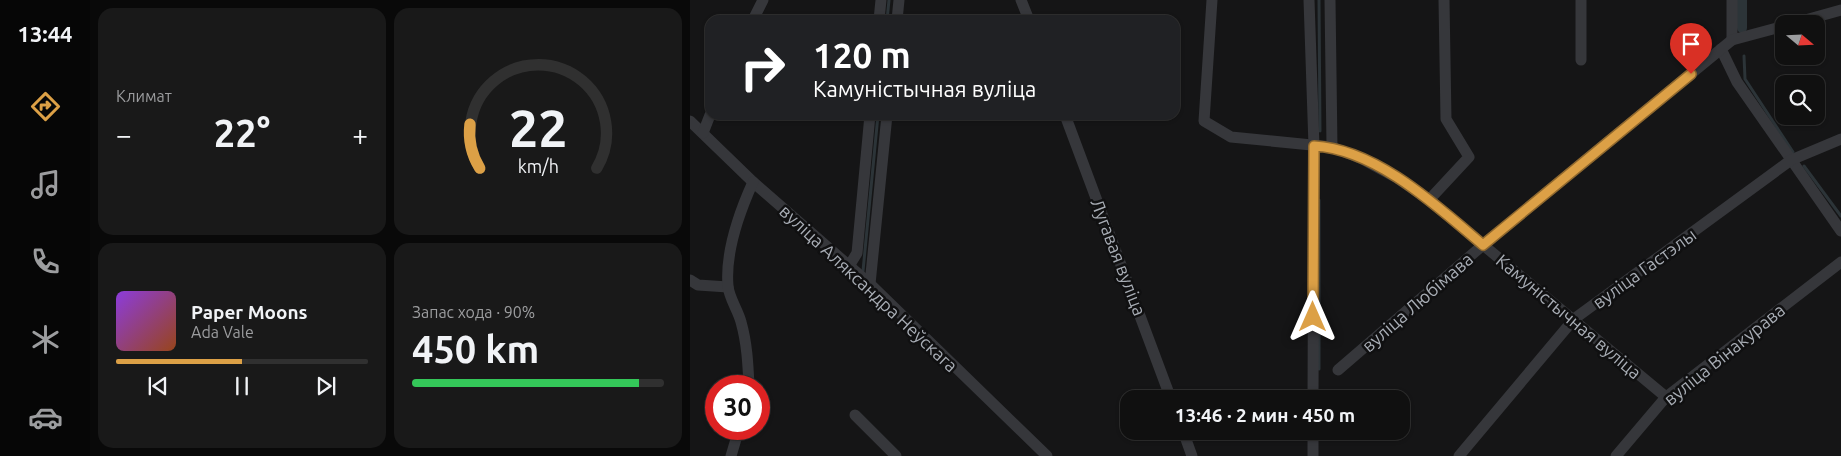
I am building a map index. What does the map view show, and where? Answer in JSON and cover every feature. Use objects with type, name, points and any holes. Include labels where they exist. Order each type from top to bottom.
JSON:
[{"type":"street","points":[[756,15],[763,0]]},
{"type":"street","points":[[880,15],[881,0]]},
{"type":"street","points":[[898,15],[899,0]]},
{"type":"street","points":[[1022,0],[1027,15]]},
{"type":"street","name":"Камуністычная вуліца","points":[[1212,0],[1204,121],[1231,137],[1332,147],[1362,159],[1397,178],[1429,200],[1666,397]]},
{"type":"street","points":[[1310,0],[1314,146],[1313,390]]},
{"type":"street","points":[[1330,0],[1332,147]]},
{"type":"street","points":[[1429,200],[1469,157],[1446,119],[1444,0]]},
{"type":"street","points":[[1581,0],[1581,60]]},
{"type":"street","points":[[1732,0],[1732,40]]},
{"type":"street","points":[[1823,15],[1841,10]]},
{"type":"street","name":"вуліца Любімава","points":[[1338,370],[1483,245],[1732,40],[1775,28]]},
{"type":"street","points":[[1721,49],[1738,82],[1841,231]]},
{"type":"street","points":[[703,133],[708,120]]},
{"type":"street","points":[[849,266],[857,253],[870,120]]},
{"type":"street","points":[[870,284],[886,120]]},
{"type":"street","name":"Лугавая вуліца","points":[[1067,120],[1168,390]]},
{"type":"street","name":"вуліца Аляксандра Неўскага","points":[[690,121],[753,182],[870,284],[1047,456]]},
{"type":"street","name":"вуліца Гастэлы","points":[[1459,456],[1574,319],[1791,160],[1841,139]]},
{"type":"street","points":[[749,375],[748,356],[741,320],[728,287],[729,262],[737,221],[753,182]]},
{"type":"street","name":"вуліца Вінакурава","points":[[1616,456],[1666,397],[1841,262]]},
{"type":"street","points":[[690,280],[698,285],[728,287]]},
{"type":"street","points":[[855,415],[896,456]]},
{"type":"street","points":[[731,456],[736,440]]},
{"type":"street","points":[[1186,440],[1192,456]]},
{"type":"street","points":[[1313,440],[1313,456]]},
{"type":"waterway","points":[[888,15],[889,0]]},
{"type":"waterway","points":[[1319,0],[1320,131]]},
{"type":"waterway","points":[[1742,0],[1742,28]]},
{"type":"waterway","points":[[1744,56],[1745,79],[1793,152]]},
{"type":"waterway","points":[[863,271],[878,120]]},
{"type":"waterway","points":[[1804,166],[1841,216]]},
{"type":"waterway","points":[[1319,200],[1319,369]]},
{"type":"route","points":[[1313,317],[1314,146],[1332,147],[1362,159],[1397,178],[1429,200],[1483,245],[1691,74]]}]
